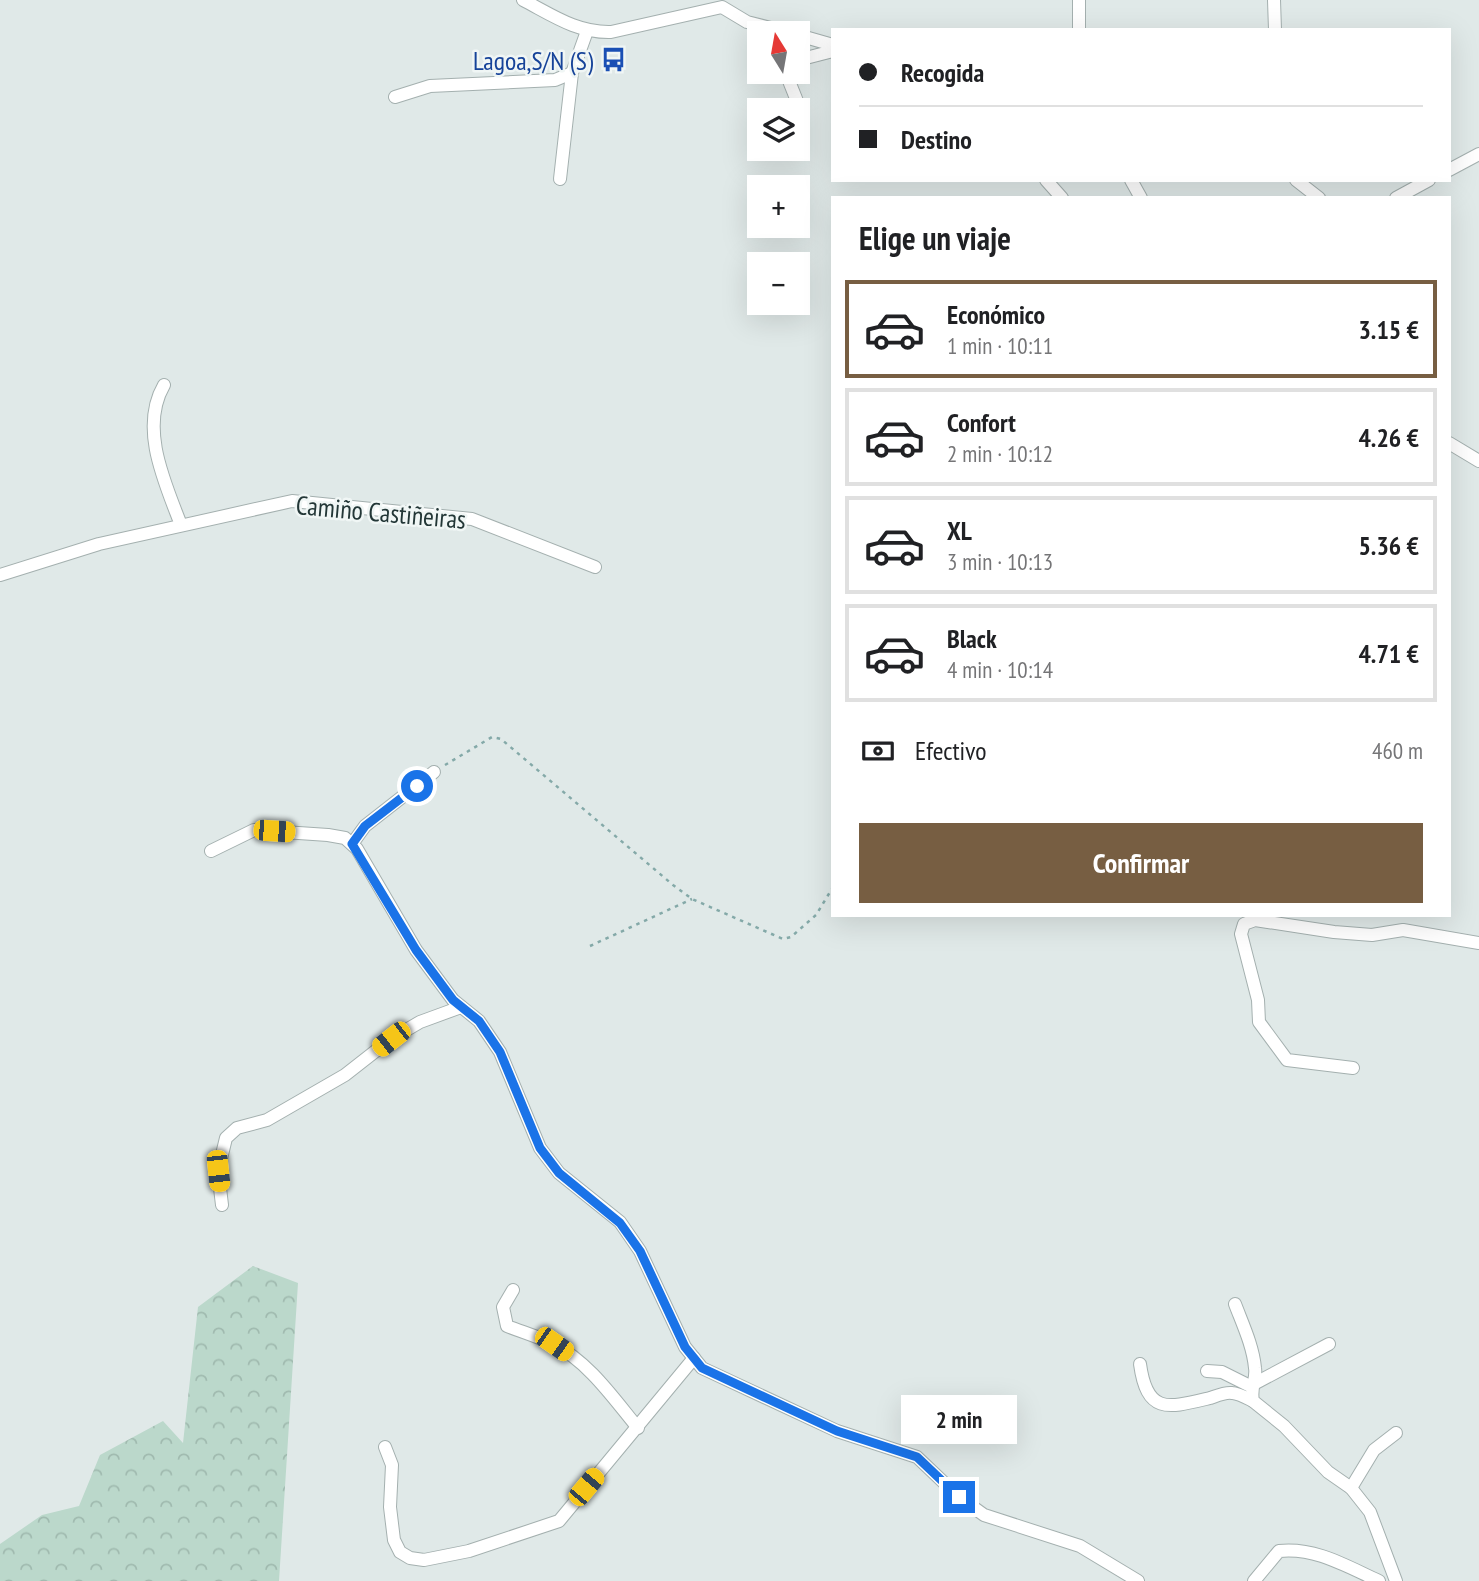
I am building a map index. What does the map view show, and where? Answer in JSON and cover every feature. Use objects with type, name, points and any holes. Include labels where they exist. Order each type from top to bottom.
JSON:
[{"type":"street","points":[[523,0],[587,31],[611,32],[722,3],[747,22]]},
{"type":"street","points":[[1079,0],[1079,28]]},
{"type":"street","points":[[1274,0],[1275,28]]},
{"type":"street","points":[[560,178],[572,73],[587,31]]},
{"type":"street","points":[[810,38],[831,44]]},
{"type":"street","points":[[810,57],[831,52]]},
{"type":"street","points":[[395,97],[430,86],[555,80],[572,73]]},
{"type":"street","points":[[1451,169],[1479,155]]},
{"type":"street","points":[[1048,182],[1060,196]]},
{"type":"street","points":[[1298,182],[1316,196]]},
{"type":"street","points":[[1400,196],[1425,182]]},
{"type":"street","points":[[164,385],[155,399],[155,446],[160,471],[181,526]]},
{"type":"street","points":[[1451,444],[1479,461]]},
{"type":"street","name":"Camiño Castiñeiras","points":[[0,575],[99,544],[292,501],[472,519],[595,568]]},
{"type":"street","points":[[352,844],[365,826],[434,772]]},
{"type":"street","points":[[211,851],[254,830],[328,835],[345,838],[352,844],[416,950],[461,1007],[479,1021],[500,1052],[540,1148],[559,1173],[620,1223],[640,1251],[685,1347],[702,1368],[837,1431],[917,1457],[959,1497],[984,1515],[1080,1546],[1138,1581]]},
{"type":"street","points":[[1353,1068],[1287,1060],[1270,1040],[1259,1021],[1258,1000],[1241,934],[1244,923],[1255,920],[1372,935],[1403,930],[1479,943]]},
{"type":"street","points":[[222,1205],[218,1171],[226,1138],[237,1128],[267,1120],[345,1075],[391,1039],[420,1022],[461,1007]]},
{"type":"street","points":[[513,1290],[503,1307],[507,1326],[554,1344],[570,1356],[606,1388],[638,1428]]},
{"type":"street","points":[[1235,1304],[1248,1335],[1256,1371],[1250,1386],[1253,1401]]},
{"type":"street","points":[[1250,1386],[1329,1344]]},
{"type":"street","points":[[385,1447],[392,1465],[390,1507],[394,1540],[400,1552],[410,1558],[424,1560],[469,1551],[559,1521],[694,1358]]},
{"type":"street","points":[[1140,1364],[1143,1385],[1149,1399],[1161,1405],[1180,1405],[1231,1393],[1253,1401],[1284,1426],[1328,1472],[1352,1488],[1370,1513],[1396,1581]]},
{"type":"street","points":[[1208,1371],[1222,1372],[1250,1386]]},
{"type":"street","points":[[1352,1488],[1374,1450],[1396,1433]]},
{"type":"street","points":[[1254,1581],[1279,1551],[1298,1549],[1330,1558],[1378,1581]]},
{"type":"path","points":[[434,772],[483,741],[492,737],[500,739],[692,899],[783,939],[791,937],[816,915],[831,890]]},
{"type":"path","points":[[590,946],[692,899]]},
{"type":"green space","points":[[253,1266],[298,1283],[279,1581],[0,1581],[0,1544],[42,1515],[79,1506],[100,1455],[163,1421],[183,1443],[198,1307]]},
{"type":"place","name":"Lagoa,S/N (S)","points":[[613,60]]},
{"type":"route","points":[[417,786],[365,826],[352,844],[416,950],[453,1000],[479,1021],[500,1052],[540,1148],[559,1173],[620,1223],[640,1251],[685,1347],[702,1368],[837,1431],[917,1457],[959,1497]]}]
